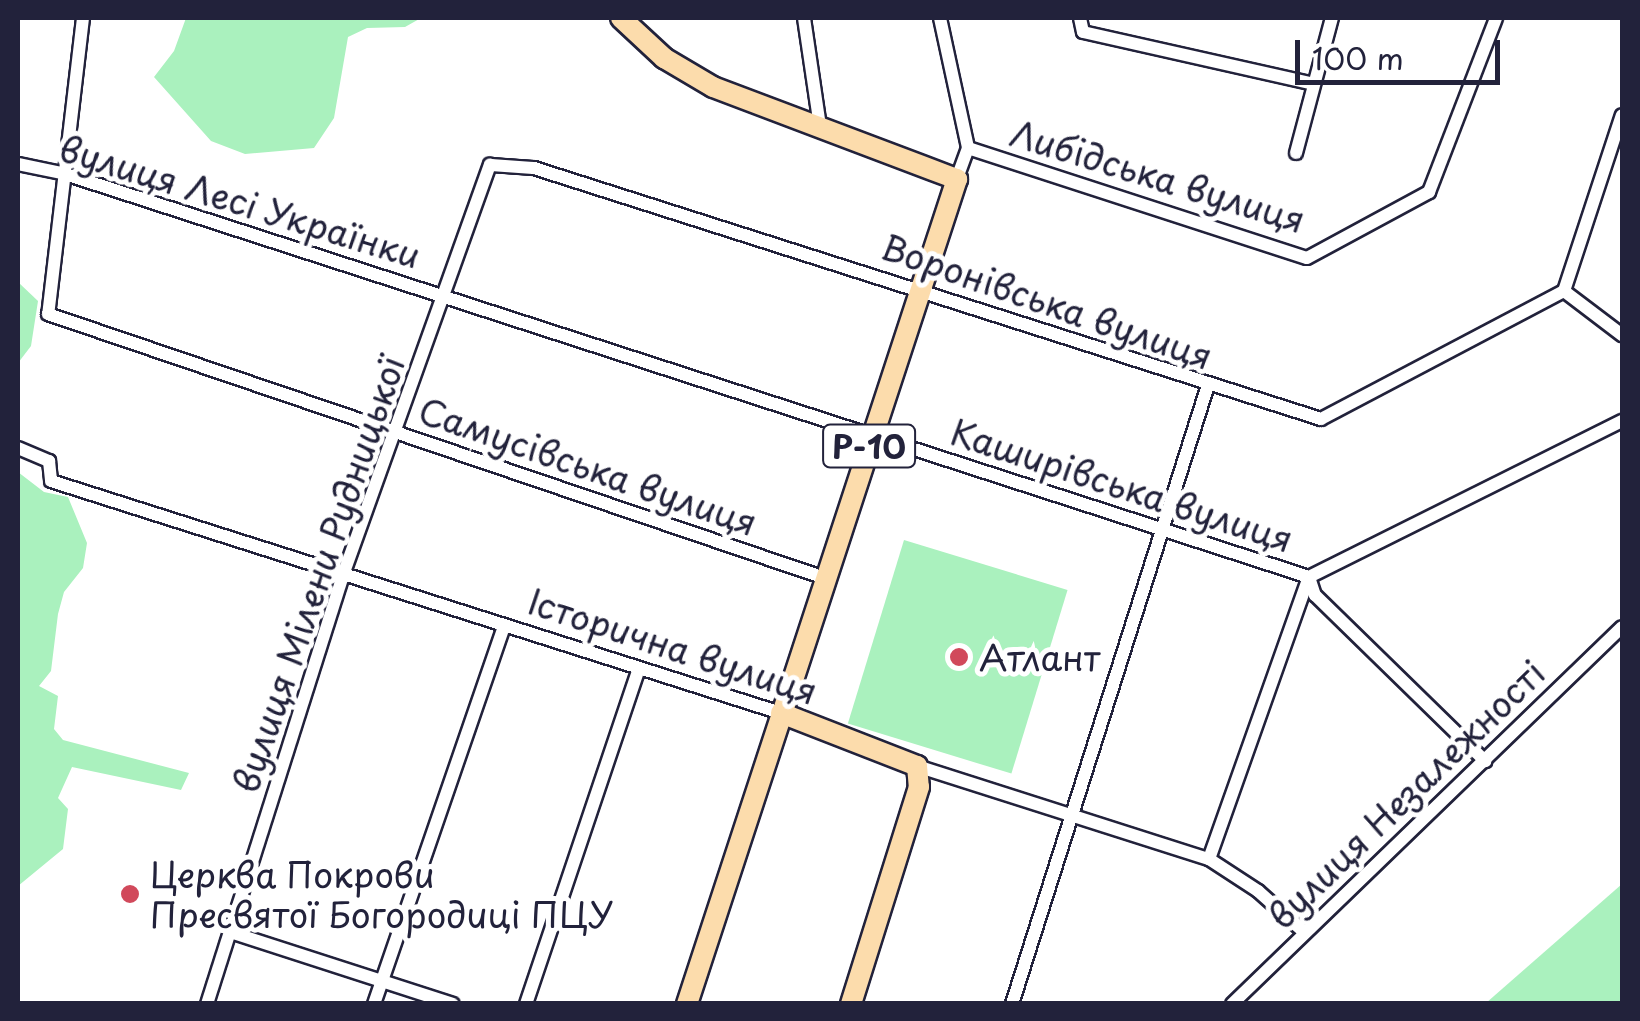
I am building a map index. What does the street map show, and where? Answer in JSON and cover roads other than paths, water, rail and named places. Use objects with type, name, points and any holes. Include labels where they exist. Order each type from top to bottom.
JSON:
[{"type":"main road","points":[[621,18],[664,58],[714,88],[956,179]]},
{"type":"main road","name":"Р-10","points":[[688,1004],[956,179]]},
{"type":"main road","name":"Історична вулиця","points":[[781,713],[917,766]]},
{"type":"main road","points":[[850,1004],[919,787],[917,766]]},
{"type":"street","points":[[62,173],[83,18]]},
{"type":"street","points":[[804,18],[820,126]]},
{"type":"street","points":[[940,18],[968,148],[956,179]]},
{"type":"street","points":[[1080,18],[1083,32],[1310,83]]},
{"type":"street","points":[[1296,153],[1310,83],[1332,18]]},
{"type":"street","name":"Либідська вулиця","points":[[968,148],[1307,258],[1429,192],[1496,18]]},
{"type":"street","points":[[1622,115],[1564,291],[1622,336]]},
{"type":"street","name":"вулиця Лесі Українки","points":[[18,164],[62,173],[444,297]]},
{"type":"street","name":"Воронівська вулиця","points":[[490,165],[534,168],[920,289],[1207,388],[1321,419],[1564,291]]},
{"type":"street","name":"вулиця Мілени Рудницької","points":[[206,1004],[343,574],[490,165]]},
{"type":"street","name":"Самусівська вулиця","points":[[62,173],[48,314],[826,578]]},
{"type":"street","name":"Каширівська вулиця","points":[[444,297],[1309,577],[1315,595],[1485,761]]},
{"type":"street","points":[[1012,1004],[1207,388]]},
{"type":"street","points":[[1210,859],[1309,577],[1622,421]]},
{"type":"street","name":"Історична вулиця","points":[[18,448],[49,460],[51,481],[781,713]]},
{"type":"street","points":[[374,1004],[504,626]]},
{"type":"street","name":"вулиця Незалежності","points":[[1232,1004],[1622,627]]},
{"type":"street","points":[[526,1004],[639,668]]},
{"type":"street","name":"Історична вулиця","points":[[917,766],[1210,859],[1258,891],[1304,932]]},
{"type":"street","points":[[230,932],[452,1004]]},
{"type":"place","name":"Атлант","points":[[959,657]]},
{"type":"place","name":"Церква Покрови Пресвятої Богородиці ПЦУ","points":[[130,894]]}]
